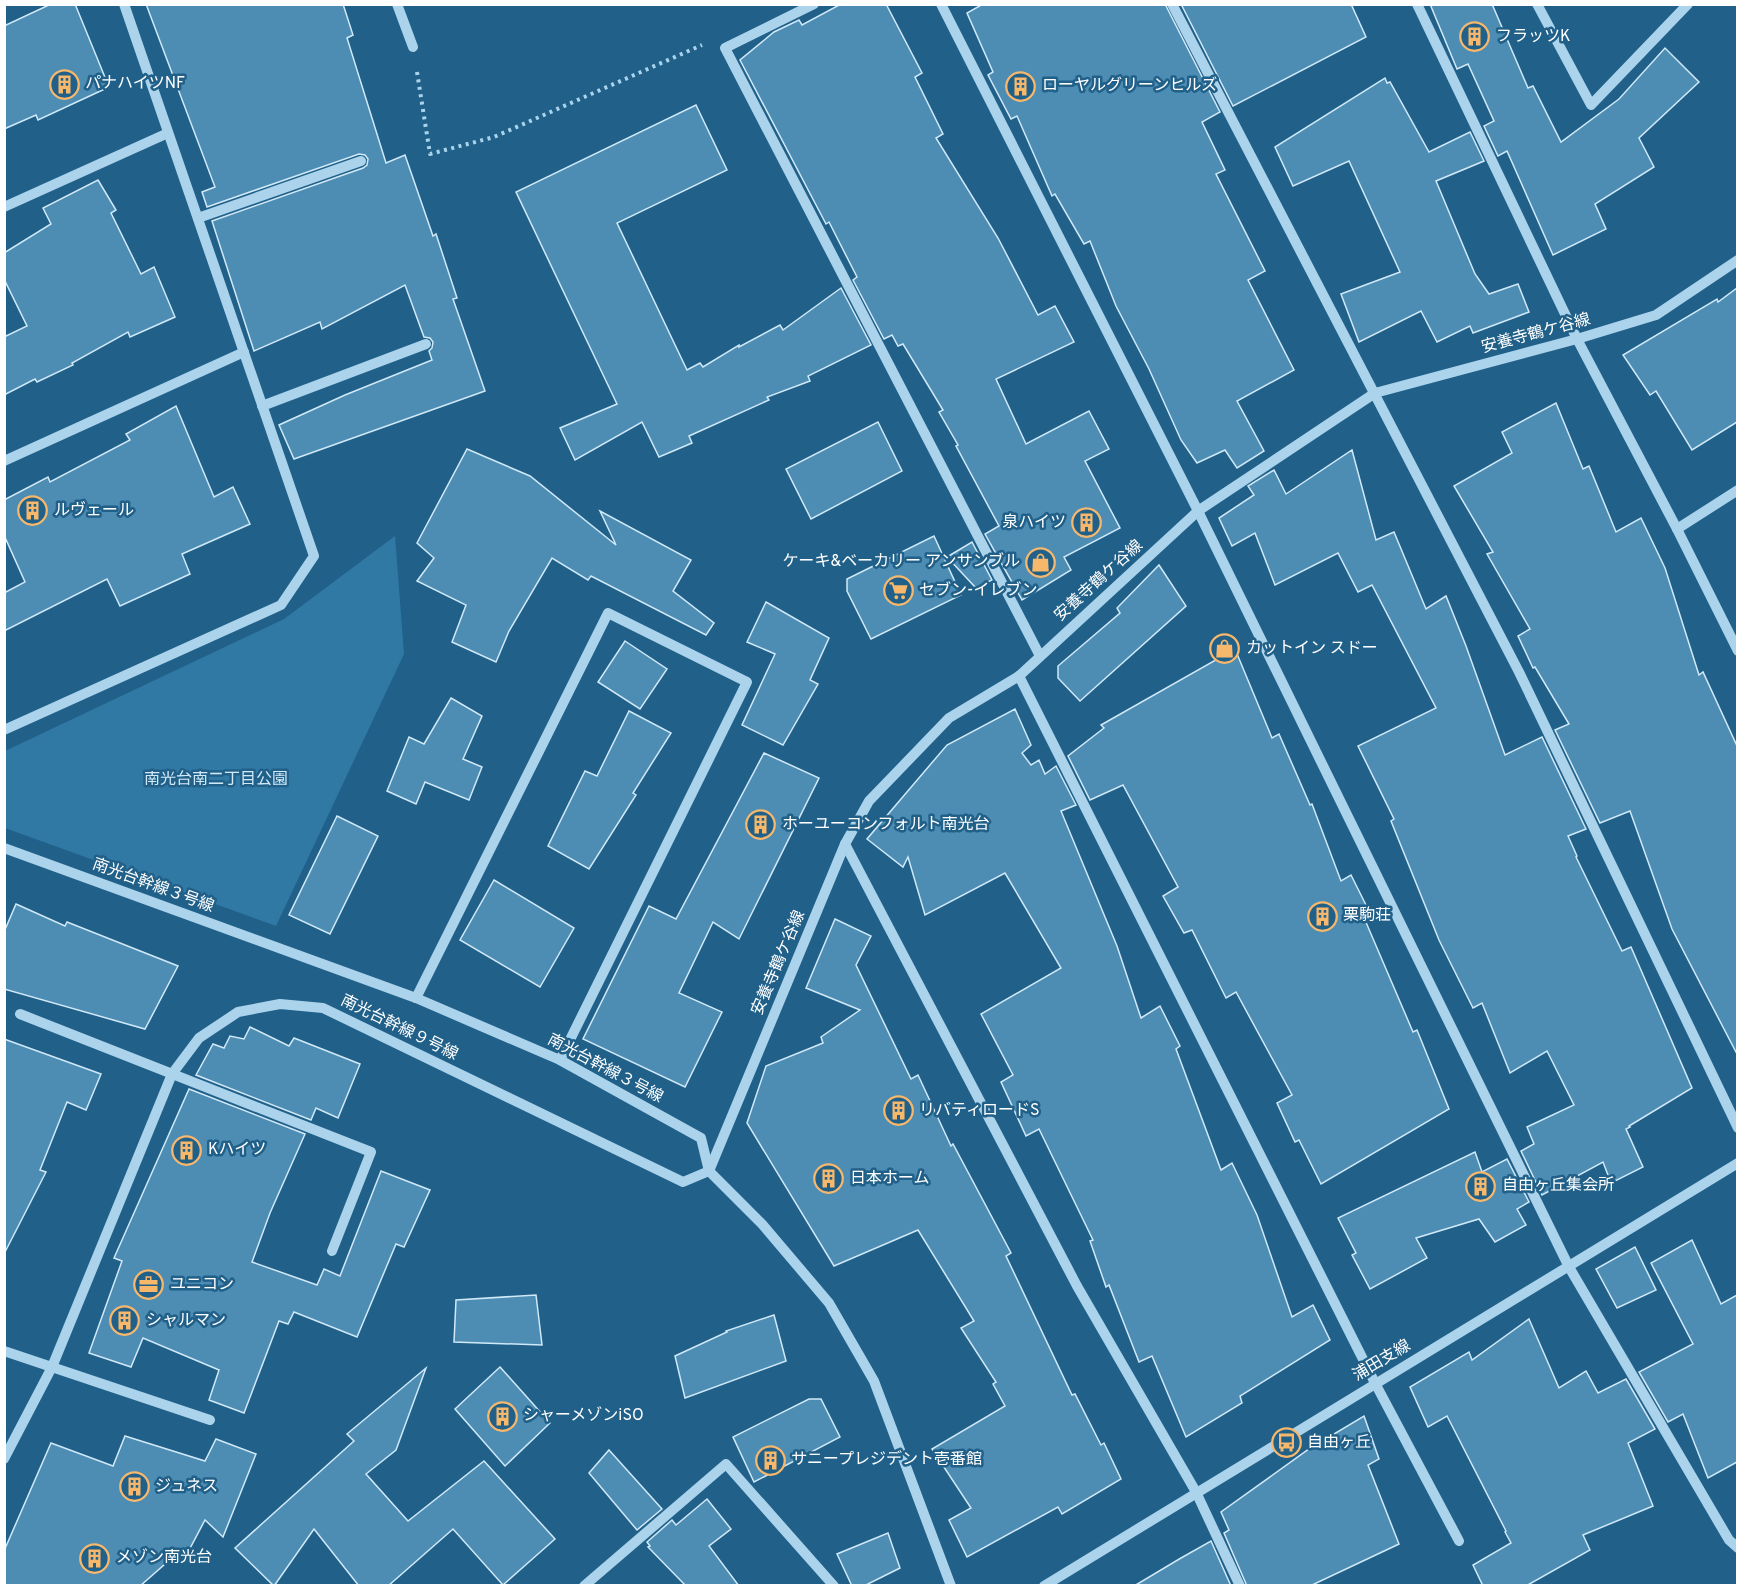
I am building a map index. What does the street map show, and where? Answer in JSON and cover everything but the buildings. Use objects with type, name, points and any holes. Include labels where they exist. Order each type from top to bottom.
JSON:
[{"type":"street","points":[[4,730],[281,605],[314,556],[124,4]]},
{"type":"street","points":[[397,4],[413,48]]},
{"type":"street","points":[[814,4],[725,48],[1040,656]]},
{"type":"street","points":[[941,4],[1198,511],[1569,1267],[1729,1540],[1737,1548]]},
{"type":"street","points":[[1172,4],[1518,672],[1737,1128]]},
{"type":"street","points":[[1417,4],[1577,339],[1677,529],[1737,651]]},
{"type":"street","points":[[1537,4],[1591,105],[1688,4]]},
{"type":"street","points":[[4,207],[168,134]]},
{"type":"street","points":[[198,218],[361,161]]},
{"type":"street","name":"安養寺鶴ケ谷線","points":[[709,1171],[845,844],[869,801],[948,718],[1019,676],[1198,511],[1375,393],[1577,339],[1656,315],[1737,260]]},
{"type":"street","points":[[262,406],[426,344]]},
{"type":"street","points":[[4,460],[244,352]]},
{"type":"street","points":[[1677,529],[1737,490]]},
{"type":"street","points":[[416,998],[608,613],[747,682],[560,1060]]},
{"type":"street","points":[[1019,676],[1375,1383],[1459,1541]]},
{"type":"street","points":[[845,844],[1077,1287],[1196,1492],[1240,1586]]},
{"type":"street","name":"南光台幹線３号線","points":[[4,848],[416,998],[560,1060],[700,1138],[709,1171],[762,1224],[829,1303],[874,1381],[951,1586]]},
{"type":"street","name":"南光台幹線９号線","points":[[4,1459],[52,1367],[172,1074],[199,1038],[238,1012],[280,1004],[323,1008],[683,1182],[709,1171]]},
{"type":"street","points":[[20,1014],[372,1152],[332,1251]]},
{"type":"street","name":"浦田支線","points":[[1044,1586],[1737,1163]]},
{"type":"street","points":[[4,1351],[210,1419]]},
{"type":"street","points":[[584,1586],[726,1464],[834,1586]]},
{"type":"path","points":[[413,48],[430,154],[494,137],[700,45],[725,48]]},
{"type":"green space","name":"南光台南二丁目公園","points":[[395,536],[404,654],[276,926],[5,828],[5,751],[284,619]]},
{"type":"place","name":"フラッツK","points":[[1475,37]]},
{"type":"place","name":"パナハイツNF","points":[[64,84]]},
{"type":"place","name":"ローヤルグリーンヒルズ","points":[[1021,86]]},
{"type":"place","name":"ルヴェール","points":[[33,511]]},
{"type":"place","name":"泉ハイツ","points":[[1087,523]]},
{"type":"place","name":"ケーキ&ベーカリー アンサンブル","points":[[1041,562]]},
{"type":"place","name":"セブン-イレブン","points":[[898,591]]},
{"type":"place","name":"カットイン スドー","points":[[1225,649]]},
{"type":"place","name":"ホーユーコンフォルト南光台","points":[[761,825]]},
{"type":"place","name":"栗駒荘","points":[[1322,916]]},
{"type":"place","name":"リバティロードS","points":[[898,1111]]},
{"type":"place","name":"Kハイツ","points":[[187,1150]]},
{"type":"place","name":"日本ホーム","points":[[829,1179]]},
{"type":"place","name":"自由ヶ丘集会所","points":[[1481,1186]]},
{"type":"place","name":"ユニコン","points":[[149,1285]]},
{"type":"place","name":"シャルマン","points":[[125,1321]]},
{"type":"place","name":"シャーメゾンiSO","points":[[502,1416]]},
{"type":"place","name":"自由ヶ丘","points":[[1286,1443]]},
{"type":"place","name":"サニープレジデント壱番館","points":[[770,1460]]},
{"type":"place","name":"ジュネス","points":[[134,1487]]},
{"type":"place","name":"メゾン南光台","points":[[95,1558]]}]
